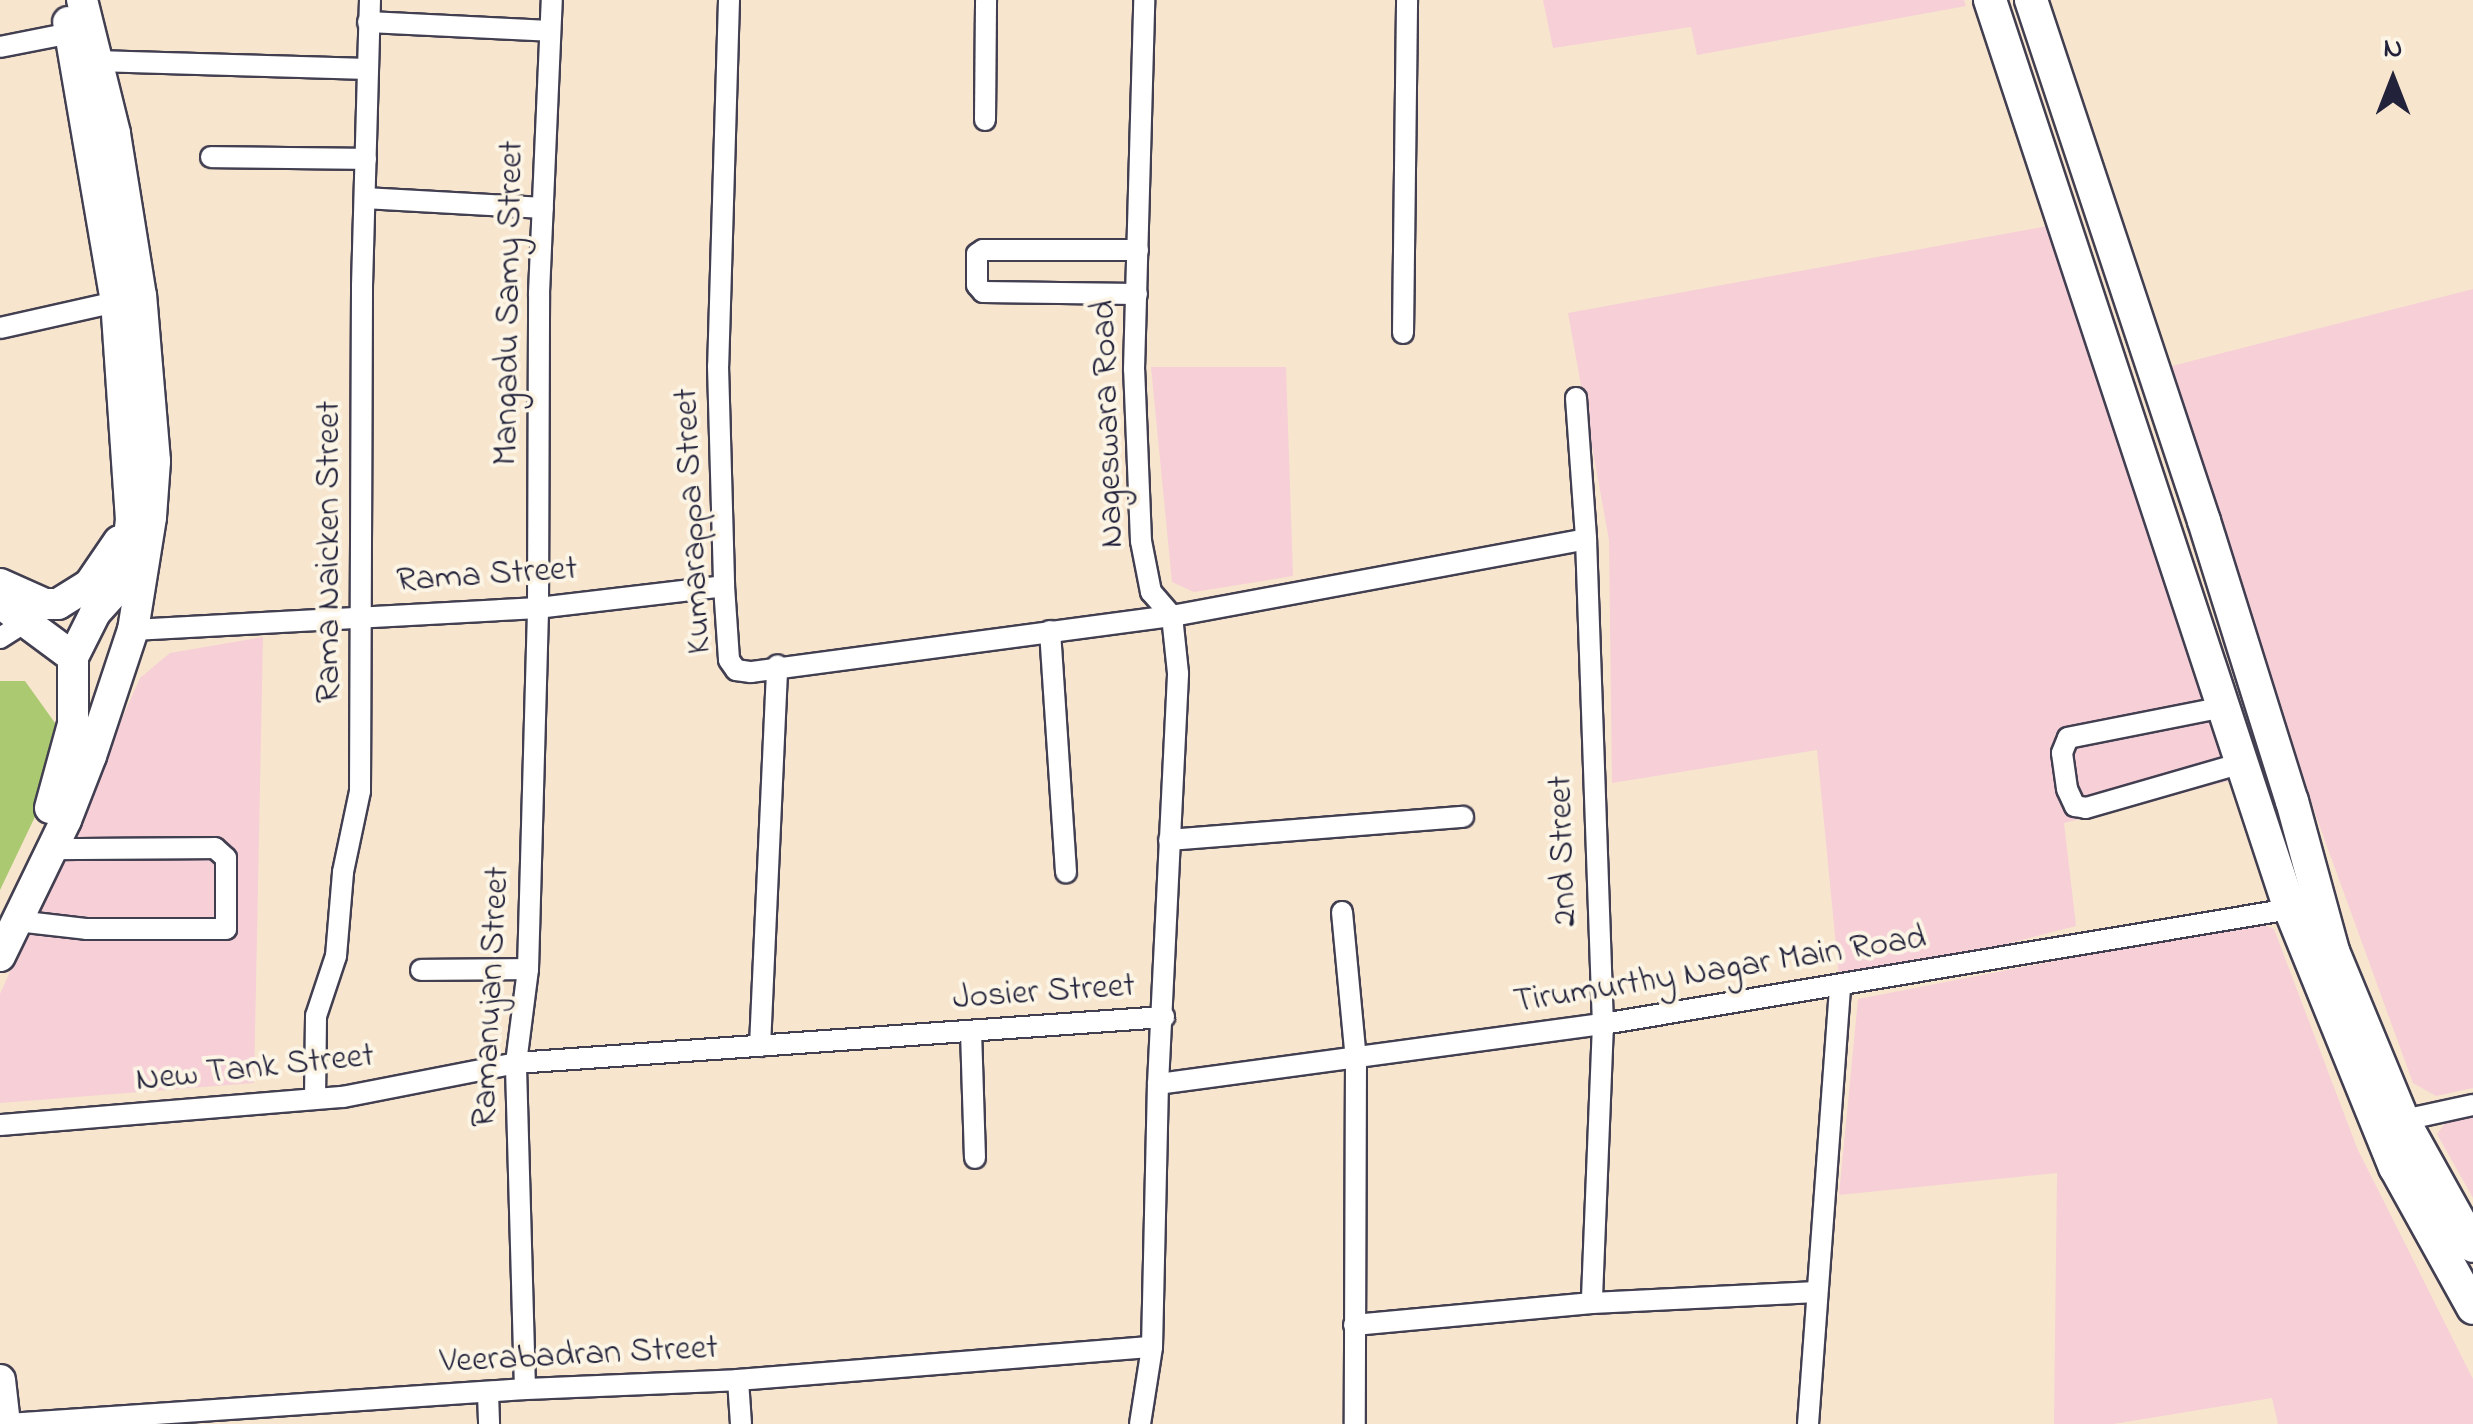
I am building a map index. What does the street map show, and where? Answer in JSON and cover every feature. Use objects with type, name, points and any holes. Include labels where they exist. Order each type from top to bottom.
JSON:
[{"type":"main road","points":[[8,920],[52,849],[91,756],[133,630],[146,568],[155,462],[128,299],[62,0]]},
{"type":"main road","points":[[0,956],[8,920],[59,787],[73,724],[73,657],[95,613],[113,593],[126,560],[131,520],[128,299],[115,134],[82,0]]},
{"type":"main road","points":[[1990,0],[2295,919],[2390,1123],[2473,1246]]},
{"type":"main road","points":[[2032,0],[2292,800],[2333,950],[2390,1123],[2395,1166],[2473,1308]]},
{"type":"main road","points":[[0,603],[38,614],[70,599],[89,585],[131,520]]},
{"type":"main road","points":[[0,584],[38,614],[73,657]]},
{"type":"main road","points":[[2295,919],[2333,950]]},
{"type":"main road","points":[[0,1380],[7,1424]]},
{"type":"street","name":"Rama Naicken Street","points":[[315,1099],[316,1016],[336,956],[343,872],[360,791],[370,0]]},
{"type":"street","name":"Mangadu Samy Street","points":[[538,608],[542,208],[552,0]]},
{"type":"street","name":"Kumarappa Street","points":[[729,0],[718,366],[729,660],[736,670],[751,672],[777,665]]},
{"type":"street","points":[[985,120],[986,0]]},
{"type":"street","name":"Nageswara Road","points":[[1144,0],[1134,369],[1141,542],[1150,592],[1172,616],[1178,673],[1164,1016]]},
{"type":"street","points":[[1404,332],[1407,0]]},
{"type":"street","points":[[368,22],[550,31]]},
{"type":"street","points":[[0,47],[71,33]]},
{"type":"street","points":[[97,60],[367,69]]},
{"type":"street","points":[[211,158],[366,159]]},
{"type":"street","points":[[365,198],[542,208]]},
{"type":"street","points":[[1137,294],[983,292],[977,284],[977,264],[983,250],[1138,250]]},
{"type":"street","points":[[0,328],[128,299]]},
{"type":"street","name":"2nd Street","points":[[1576,398],[1586,539],[1602,1024],[1592,1303]]},
{"type":"street","points":[[516,1063],[760,1046],[777,665],[1172,616],[1586,539]]},
{"type":"street","name":"Rama Street","points":[[133,630],[538,608],[724,586]]},
{"type":"street","name":"Ramanujan Street","points":[[525,1390],[516,1063],[528,969],[538,608]]},
{"type":"street","points":[[0,638],[38,614]]},
{"type":"street","points":[[1050,631],[1066,872]]},
{"type":"street","points":[[2224,706],[2068,738],[2062,753],[2067,789],[2076,806],[2086,808],[2242,763]]},
{"type":"street","points":[[1169,840],[1462,817]]},
{"type":"street","points":[[8,920],[105,930],[226,929],[226,858],[215,848],[52,849]]},
{"type":"street","points":[[1342,912],[1356,1060],[1355,1424]]},
{"type":"street","name":"Tirumurthy Nagar Main Road","points":[[1158,1084],[1356,1060],[2295,919]]},
{"type":"street","points":[[421,970],[528,969]]},
{"type":"street","points":[[1808,1424],[1840,987]]},
{"type":"street","name":"Josier Street","points":[[760,1046],[1164,1016],[1158,1084],[1152,1347],[1140,1424]]},
{"type":"street","points":[[972,1030],[975,1158]]},
{"type":"street","name":"New Tank Street","points":[[0,1125],[315,1099],[516,1063]]},
{"type":"street","points":[[2390,1123],[2473,1105]]},
{"type":"street","points":[[1354,1325],[1592,1303],[1817,1292]]},
{"type":"street","name":"Veerabadran Street","points":[[7,1424],[738,1380],[1152,1347]]},
{"type":"street","points":[[738,1380],[741,1424]]},
{"type":"street","points":[[488,1393],[489,1424]]},
{"type":"shaded area","points":[[1543,0],[1964,0],[1966,6],[1697,55],[1691,27],[1553,48]]},
{"type":"shaded area","points":[[2048,226],[2233,780],[2064,823],[2076,926],[1840,987],[1817,750],[1612,783],[1609,540],[1568,313]]},
{"type":"shaded area","points":[[2473,289],[2473,1088],[2436,1096],[2413,1083],[2316,816],[2172,366]]},
{"type":"shaded area","points":[[1151,367],[1286,367],[1293,576],[1194,592],[1172,582]]},
{"type":"shaded area","points":[[263,637],[254,1083],[0,1103],[0,994],[140,678],[170,653]]},
{"type":"shaded area","points":[[2257,922],[2274,929],[2357,1148],[2473,1379],[2473,1424],[2278,1424],[2272,1398],[2113,1424],[2054,1424],[2057,1173],[1839,1195],[1858,999]]},
{"type":"shaded area","points":[[2473,1116],[2473,1198],[2437,1134],[2446,1122]]},
{"type":"green space","points":[[0,681],[25,681],[55,723],[53,779],[0,890]]}]
